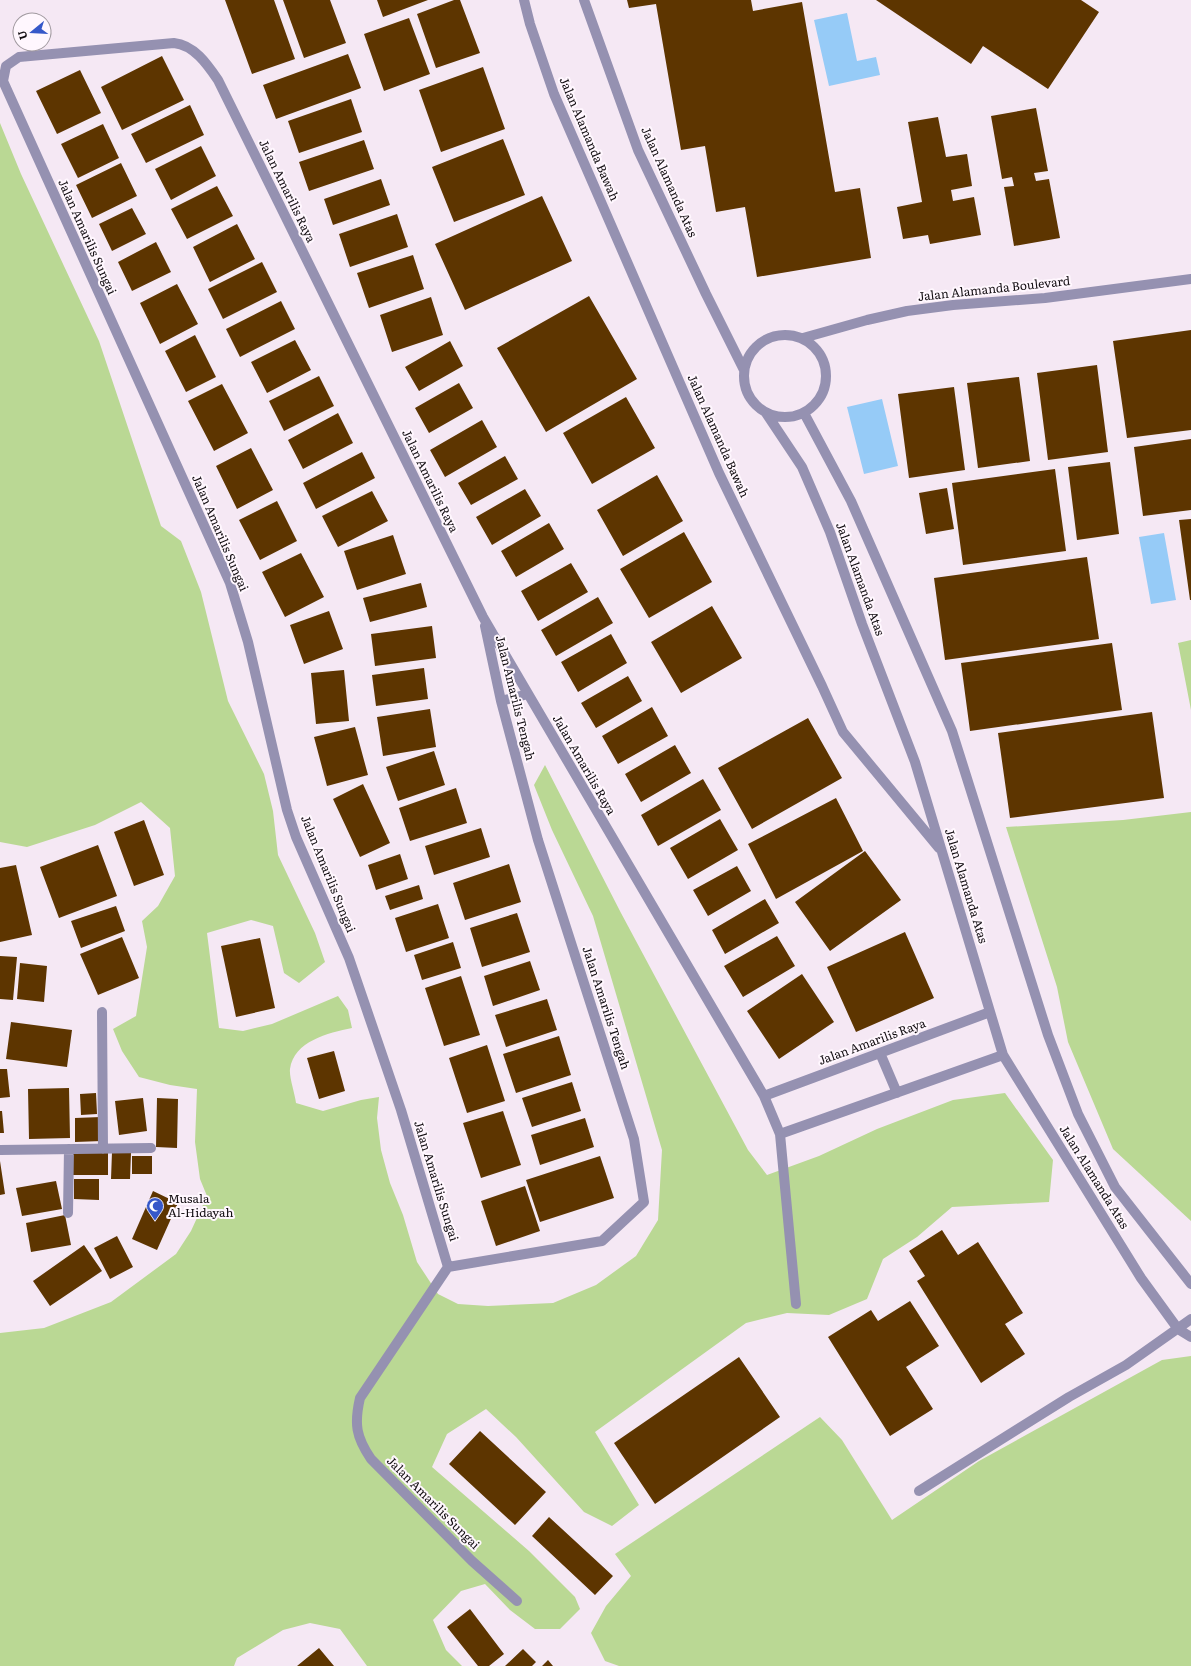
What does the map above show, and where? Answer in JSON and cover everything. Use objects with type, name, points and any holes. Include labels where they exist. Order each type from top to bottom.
[{"type":"street","name":"Jalan Alamanda Bawah","points":[[524,0],[530,24],[554,94],[720,473],[843,732],[943,852]]},
{"type":"street","name":"Jalan Alamanda Atas","points":[[584,0],[638,150],[706,294],[744,370]]},
{"type":"street","name":"Jalan Amarilis Raya","points":[[3,81],[6,66],[19,57],[174,42],[190,47],[218,80],[483,617],[764,1096],[780,1134],[796,1304]]},
{"type":"street","name":"Jalan Amarilis Sungai","points":[[3,81],[230,583],[248,642],[287,810],[296,837],[349,958],[401,1110],[448,1267],[360,1398],[356,1417],[359,1437],[364,1448],[372,1459],[472,1560],[517,1601]]},
{"type":"street","name":"Jalan Alamanda Boulevard","points":[[804,413],[791,417],[778,417],[766,413],[755,406],[748,395],[744,383],[744,370],[748,357],[755,347],[765,339],[778,335],[790,335],[803,338],[867,320],[907,311],[953,305],[1045,298],[1191,279]]},
{"type":"street","points":[[803,338],[814,346],[822,357],[826,382],[822,394],[814,405],[804,413]]},
{"type":"street","name":"Jalan Alamanda Atas","points":[[766,413],[802,467],[830,532],[862,624],[915,762],[1003,1055],[1141,1278],[1178,1329],[1191,1337]]},
{"type":"street","name":"Jalan Alamanda Atas","points":[[804,413],[851,501],[952,731],[1048,1035],[1078,1114],[1115,1187],[1191,1284]]},
{"type":"street","name":"Jalan Amarilis Tengah","points":[[448,1267],[602,1241],[644,1202],[634,1139],[538,840],[501,701],[483,617]]},
{"type":"street","points":[[501,701],[528,694]]},
{"type":"street","points":[[102,1012],[103,1149]]},
{"type":"street","name":"Jalan Amarilis Raya","points":[[764,1096],[990,1012]]},
{"type":"street","points":[[880,1053],[897,1093]]},
{"type":"street","points":[[780,1134],[1003,1055]]},
{"type":"street","points":[[0,1150],[151,1148]]},
{"type":"street","points":[[68,1213],[69,1149]]},
{"type":"street","points":[[919,1491],[1069,1397],[1126,1365],[1191,1319]]},
{"type":"green space","points":[[0,123],[21,174],[99,341],[161,526],[181,541],[201,592],[228,701],[264,774],[273,811],[278,855],[315,933],[325,962],[299,983],[284,973],[273,926],[251,920],[207,933],[219,1028],[243,1031],[272,1024],[338,996],[348,1010],[352,1028],[323,1036],[305,1045],[298,1051],[293,1059],[290,1069],[290,1076],[296,1103],[323,1111],[361,1100],[379,1097],[377,1118],[381,1150],[390,1183],[403,1215],[417,1262],[438,1294],[458,1304],[488,1306],[553,1303],[596,1285],[636,1256],[658,1220],[662,1150],[593,916],[552,830],[534,785],[545,765],[621,913],[748,1150],[767,1175],[819,1156],[877,1129],[953,1100],[1005,1093],[1053,1160],[1049,1202],[952,1207],[917,1237],[883,1259],[867,1299],[829,1315],[787,1313],[746,1323],[595,1432],[639,1505],[612,1526],[584,1512],[516,1437],[486,1409],[447,1434],[432,1467],[529,1551],[575,1597],[580,1609],[560,1629],[535,1629],[510,1610],[485,1584],[461,1591],[433,1620],[446,1650],[462,1666],[367,1666],[340,1629],[310,1623],[283,1630],[237,1658],[234,1666],[0,1666],[0,1333],[44,1328],[111,1302],[176,1254],[191,1231],[207,1196],[200,1179],[195,1142],[197,1089],[170,1085],[139,1077],[122,1051],[113,1029],[136,1016],[147,947],[142,921],[158,906],[175,876],[170,828],[141,802],[95,825],[27,847],[0,842]]},
{"type":"green space","points":[[1191,640],[1191,710],[1178,643]]},
{"type":"green space","points":[[1191,812],[1191,1221],[1113,1149],[1068,1042],[1057,987],[1006,827],[1123,820]]},
{"type":"green space","points":[[1191,1356],[1191,1666],[619,1666],[605,1661],[591,1633],[606,1606],[631,1576],[615,1554],[820,1417],[842,1440],[892,1520],[979,1461],[1162,1360]]},
{"type":"water","points":[[847,13],[857,61],[876,57],[880,75],[829,86],[814,20]]},
{"type":"water","points":[[882,399],[898,466],[864,474],[847,407]]},
{"type":"water","points":[[1164,533],[1176,600],[1151,604],[1139,537]]},
{"type":"building","points":[[225,0],[274,0],[295,59],[252,74]]},
{"type":"building","points":[[283,0],[330,0],[346,43],[304,58]]},
{"type":"building","points":[[377,0],[428,0],[383,17]]},
{"type":"building","points":[[454,0],[460,0],[480,53],[436,68],[417,14]]},
{"type":"building","points":[[627,0],[751,0],[753,11],[802,2],[835,192],[860,188],[871,258],[757,277],[745,207],[716,212],[705,146],[681,150],[656,4],[629,8]]},
{"type":"building","points":[[876,0],[1081,0],[1099,12],[1048,89],[983,46],[971,64]]},
{"type":"building","points":[[409,18],[430,74],[384,91],[364,34]]},
{"type":"building","points":[[348,54],[361,88],[276,119],[263,85]]},
{"type":"building","points":[[162,56],[184,100],[122,130],[101,87]]},
{"type":"building","points":[[483,67],[505,129],[441,152],[419,90]]},
{"type":"building","points":[[80,70],[101,113],[57,134],[36,91]]},
{"type":"building","points":[[351,99],[362,132],[299,153],[288,121]]},
{"type":"building","points":[[190,105],[204,135],[146,163],[131,134]]},
{"type":"building","points":[[1036,108],[1048,171],[1034,173],[1036,181],[1049,179],[1060,238],[1014,246],[1004,187],[1014,186],[1012,177],[1002,179],[991,116]]},
{"type":"building","points":[[938,117],[946,157],[967,154],[972,186],[951,190],[953,201],[974,197],[981,235],[930,244],[928,235],[903,239],[897,207],[922,202],[908,122]]},
{"type":"building","points":[[103,124],[119,158],[78,178],[61,144]]},
{"type":"building","points":[[503,139],[525,195],[454,222],[432,167]]},
{"type":"building","points":[[364,140],[374,169],[309,191],[299,162]]},
{"type":"building","points":[[201,146],[216,176],[171,200],[155,169]]},
{"type":"building","points":[[121,163],[137,196],[92,218],[76,185]]},
{"type":"building","points":[[381,179],[390,205],[333,225],[324,199]]},
{"type":"building","points":[[217,186],[233,216],[187,239],[171,209]]},
{"type":"building","points":[[542,196],[572,261],[465,310],[435,244]]},
{"type":"building","points":[[132,208],[146,234],[112,251],[99,224]]},
{"type":"building","points":[[397,214],[408,247],[350,267],[339,234]]},
{"type":"building","points":[[237,224],[255,259],[210,282],[193,247]]},
{"type":"building","points":[[156,242],[171,272],[132,291],[118,262]]},
{"type":"building","points":[[413,255],[424,289],[369,308],[357,273]]},
{"type":"building","points":[[262,262],[277,292],[223,319],[208,289]]},
{"type":"building","points":[[177,284],[198,324],[160,344],[140,303]]},
{"type":"building","points":[[589,296],[637,379],[546,432],[497,348]]},
{"type":"building","points":[[431,297],[443,335],[392,352],[380,315]]},
{"type":"building","points":[[281,301],[295,329],[240,357],[226,329]]},
{"type":"building","points":[[1191,330],[1191,430],[1127,438],[1113,341]]},
{"type":"building","points":[[195,335],[216,377],[186,392],[165,351]]},
{"type":"building","points":[[295,340],[311,370],[267,393],[251,362]]},
{"type":"building","points":[[450,341],[463,366],[419,391],[405,367]]},
{"type":"building","points":[[1097,365],[1108,452],[1048,460],[1037,373]]},
{"type":"building","points":[[319,376],[334,406],[284,431],[269,401]]},
{"type":"building","points":[[1019,377],[1030,461],[978,468],[967,383]]},
{"type":"building","points":[[459,383],[473,408],[429,433],[415,408]]},
{"type":"building","points":[[222,384],[248,433],[214,451],[188,401]]},
{"type":"building","points":[[954,387],[965,470],[909,478],[898,394]]},
{"type":"building","points":[[626,397],[655,448],[592,484],[563,433]]},
{"type":"building","points":[[338,413],[353,443],[303,469],[288,440]]},
{"type":"building","points":[[482,420],[497,447],[445,477],[430,450]]},
{"type":"building","points":[[1191,439],[1191,510],[1143,516],[1134,447]]},
{"type":"building","points":[[251,448],[273,490],[237,509],[216,466]]},
{"type":"building","points":[[362,452],[375,478],[316,509],[303,483]]},
{"type":"building","points":[[505,456],[518,479],[471,505],[458,483]]},
{"type":"building","points":[[1110,462],[1119,534],[1077,540],[1068,467]]},
{"type":"building","points":[[1055,469],[1066,551],[963,565],[952,483]]},
{"type":"building","points":[[657,475],[683,521],[623,556],[597,510]]},
{"type":"building","points":[[947,488],[954,529],[926,534],[919,493]]},
{"type":"building","points":[[525,489],[541,516],[492,545],[476,517]]},
{"type":"building","points":[[372,491],[388,521],[338,547],[322,516]]},
{"type":"building","points":[[277,501],[297,541],[260,560],[239,520]]},
{"type":"building","points":[[1191,519],[1191,600],[1190,600],[1179,520]]},
{"type":"building","points":[[549,523],[564,549],[516,577],[501,551]]},
{"type":"building","points":[[684,532],[712,582],[649,618],[620,569]]},
{"type":"building","points":[[393,535],[406,574],[357,590],[344,551]]},
{"type":"building","points":[[301,553],[324,597],[285,617],[262,572]]},
{"type":"building","points":[[1087,557],[1099,639],[945,660],[934,578]]},
{"type":"building","points":[[571,563],[588,592],[538,621],[521,591]]},
{"type":"building","points":[[421,583],[427,607],[370,622],[363,598]]},
{"type":"building","points":[[598,597],[613,623],[556,656],[541,630]]},
{"type":"building","points":[[712,606],[742,658],[681,693],[651,642]]},
{"type":"building","points":[[329,611],[343,649],[304,664],[290,625]]},
{"type":"building","points":[[432,626],[436,658],[375,666],[371,634]]},
{"type":"building","points":[[611,634],[627,663],[578,692],[561,662]]},
{"type":"building","points":[[1112,643],[1122,710],[970,731],[961,663]]},
{"type":"building","points":[[424,668],[428,699],[376,706],[372,675]]},
{"type":"building","points":[[344,670],[349,721],[316,724],[311,673]]},
{"type":"building","points":[[628,676],[642,701],[596,728],[581,703]]},
{"type":"building","points":[[652,707],[668,736],[618,764],[602,736]]},
{"type":"building","points":[[430,709],[436,747],[383,756],[377,717]]},
{"type":"building","points":[[1152,712],[1164,798],[1010,818],[998,733]]},
{"type":"building","points":[[808,718],[842,778],[752,829],[718,768]]},
{"type":"building","points":[[355,727],[368,775],[327,786],[314,737]]},
{"type":"building","points":[[675,745],[691,773],[641,802],[625,774]]},
{"type":"building","points":[[434,751],[445,785],[398,801],[386,767]]},
{"type":"building","points":[[703,779],[721,810],[658,846],[641,815]]},
{"type":"building","points":[[363,784],[390,843],[360,857],[333,799]]},
{"type":"building","points":[[456,788],[467,823],[410,841],[399,808]]},
{"type":"building","points":[[836,798],[863,851],[776,899],[748,844]]},
{"type":"building","points":[[720,819],[738,850],[688,879],[670,848]]},
{"type":"building","points":[[144,820],[164,875],[134,886],[114,832]]},
{"type":"building","points":[[481,828],[490,857],[434,875],[425,846]]},
{"type":"building","points":[[98,845],[117,896],[59,918],[40,867]]},
{"type":"building","points":[[865,851],[901,900],[830,951],[795,902]]},
{"type":"building","points":[[400,854],[408,879],[376,890],[368,865]]},
{"type":"building","points":[[509,864],[521,902],[465,920],[453,883]]},
{"type":"building","points":[[16,865],[32,935],[0,942],[0,868]]},
{"type":"building","points":[[737,866],[751,891],[708,916],[693,890]]},
{"type":"building","points":[[419,885],[423,899],[390,910],[385,896]]},
{"type":"building","points":[[765,899],[779,923],[725,954],[712,930]]},
{"type":"building","points":[[438,904],[449,938],[406,952],[395,918]]},
{"type":"building","points":[[116,906],[125,931],[81,948],[71,921]]},
{"type":"building","points":[[517,913],[530,952],[482,967],[470,928]]},
{"type":"building","points":[[905,932],[934,998],[856,1032],[827,967]]},
{"type":"building","points":[[777,936],[795,966],[743,997],[724,966]]},
{"type":"building","points":[[122,937],[139,978],[98,995],[80,954]]},
{"type":"building","points":[[260,938],[275,1008],[236,1017],[221,946]]},
{"type":"building","points":[[453,942],[461,968],[422,980],[414,955]]},
{"type":"building","points":[[0,956],[17,957],[13,1000],[0,999]]},
{"type":"building","points":[[530,961],[540,990],[493,1006],[484,976]]},
{"type":"building","points":[[20,963],[47,966],[44,1002],[17,999]]},
{"type":"building","points":[[802,974],[834,1022],[779,1059],[747,1011]]},
{"type":"building","points":[[461,976],[480,1035],[444,1046],[425,988]]},
{"type":"building","points":[[547,999],[557,1030],[506,1047],[495,1015]]},
{"type":"building","points":[[11,1022],[72,1030],[67,1067],[6,1059]]},
{"type":"building","points":[[559,1036],[571,1075],[516,1093],[503,1054]]},
{"type":"building","points":[[487,1045],[505,1101],[467,1113],[449,1058]]},
{"type":"building","points":[[334,1051],[345,1091],[319,1099],[307,1058]]},
{"type":"building","points":[[0,1069],[7,1069],[10,1097],[0,1098]]},
{"type":"building","points":[[572,1082],[581,1111],[532,1127],[522,1098]]},
{"type":"building","points":[[69,1088],[70,1138],[29,1139],[28,1089]]},
{"type":"building","points":[[96,1093],[97,1114],[81,1115],[80,1094]]},
{"type":"building","points":[[143,1098],[147,1131],[119,1135],[115,1101]]},
{"type":"building","points":[[157,1098],[178,1099],[177,1148],[156,1147]]},
{"type":"building","points":[[0,1111],[2,1111],[4,1133],[0,1133]]},
{"type":"building","points":[[503,1111],[521,1165],[481,1178],[463,1123]]},
{"type":"building","points":[[101,1117],[102,1141],[75,1142],[75,1118]]},
{"type":"building","points":[[585,1118],[594,1147],[540,1165],[531,1135]]},
{"type":"building","points":[[73,1151],[108,1152],[108,1175],[73,1175]]},
{"type":"building","points":[[112,1152],[131,1153],[130,1179],[111,1179]]},
{"type":"building","points":[[132,1156],[152,1156],[152,1174],[132,1174]]},
{"type":"building","points":[[600,1156],[614,1198],[540,1222],[526,1180]]},
{"type":"building","points":[[0,1161],[5,1194],[0,1195]]},
{"type":"building","points":[[74,1179],[99,1179],[99,1200],[74,1199]]},
{"type":"building","points":[[56,1181],[62,1209],[22,1216],[16,1188]]},
{"type":"building","points":[[525,1186],[540,1231],[496,1246],[481,1201]]},
{"type":"building","name":"Musala Al-Hidayah","points":[[153,1191],[178,1203],[157,1250],[132,1239]]},
{"type":"building","points":[[65,1215],[71,1245],[31,1252],[26,1223]]},
{"type":"building","points":[[942,1230],[958,1255],[978,1242],[1023,1313],[1005,1324],[1025,1354],[981,1383],[917,1281],[925,1276],[909,1251]]},
{"type":"building","points":[[117,1236],[133,1267],[110,1279],[94,1248]]},
{"type":"building","points":[[84,1245],[102,1271],[50,1306],[33,1281]]},
{"type":"building","points":[[910,1301],[939,1346],[906,1367],[933,1409],[890,1436],[828,1337],[871,1310],[878,1321]]},
{"type":"building","points":[[739,1357],[780,1417],[655,1504],[614,1443]]},
{"type":"building","points":[[480,1431],[546,1492],[515,1525],[449,1464]]},
{"type":"building","points":[[549,1517],[613,1576],[595,1595],[532,1536]]},
{"type":"building","points":[[470,1609],[504,1654],[489,1666],[478,1666],[447,1627]]},
{"type":"building","points":[[319,1648],[334,1666],[297,1666]]},
{"type":"building","points":[[523,1649],[536,1662],[532,1666],[505,1666]]},
{"type":"building","points":[[548,1660],[553,1666],[542,1666]]},
{"type":"place","name":"Musala Al-Hidayah","points":[[155,1221]]}]
